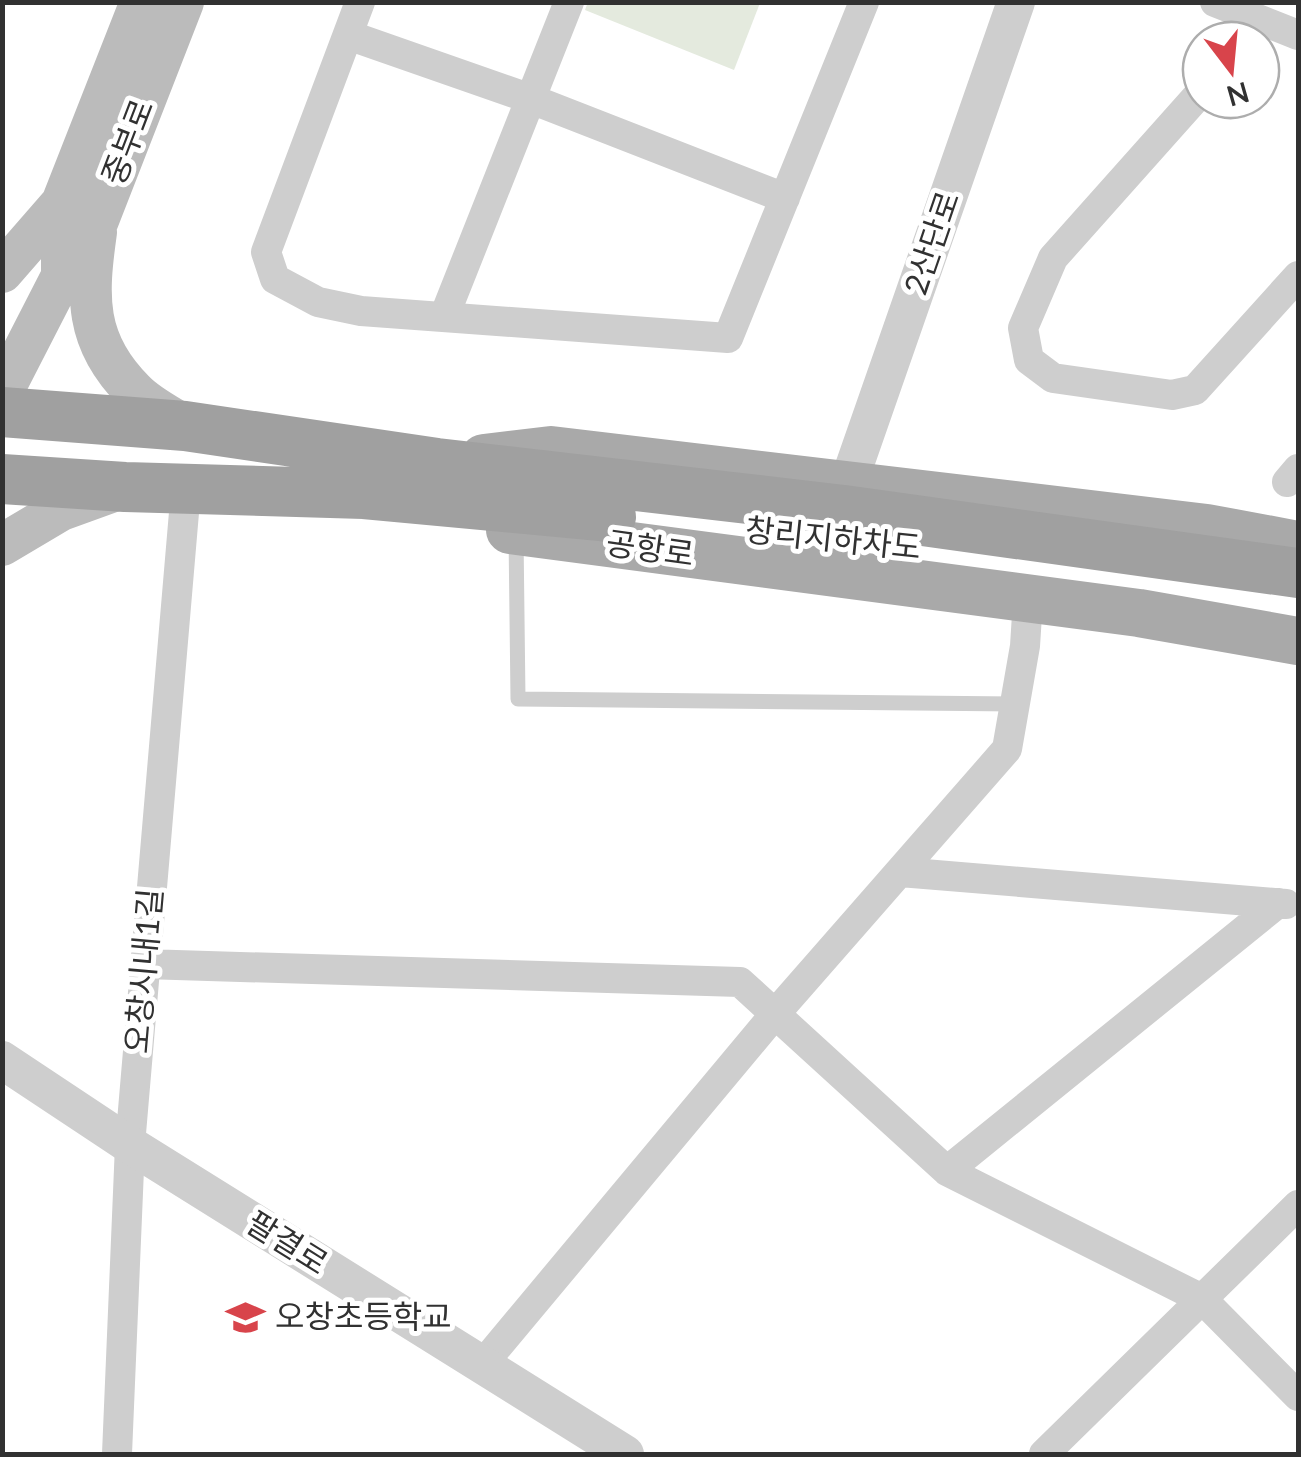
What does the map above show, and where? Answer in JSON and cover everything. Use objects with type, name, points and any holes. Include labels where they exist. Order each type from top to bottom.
[{"type":"highway","points":[[2,412],[185,426],[437,463]]},
{"type":"highway","name":"창리지하차도","points":[[437,463],[844,510],[1298,573]]},
{"type":"highway","name":"공항로","points":[[2,479],[364,494]]},
{"type":"highway","name":"창리지하차도","points":[[364,494],[840,538],[1154,576],[1298,606]]},
{"type":"main road","name":"중부로","points":[[2,393],[62,276],[141,2]]},
{"type":"main road","name":"중부로","points":[[80,212],[183,2]]},
{"type":"main road","points":[[2,272],[80,212],[92,324],[109,359],[135,393],[185,426]]},
{"type":"main road","points":[[437,463],[551,450],[1207,528],[1298,545]]},
{"type":"main road","points":[[2,545],[61,510],[125,487]]},
{"type":"main road","name":"공항로","points":[[364,494],[441,520],[1139,613],[1298,641]]},
{"type":"street","points":[[360,2],[266,252],[276,279],[318,302],[361,311],[728,338],[864,2]]},
{"type":"street","points":[[444,317],[569,2]]},
{"type":"street","name":"2산단로","points":[[848,484],[1016,2]]},
{"type":"street","points":[[1215,2],[1240,20]]},
{"type":"street","points":[[348,36],[531,99],[786,198]]},
{"type":"street","points":[[1181,114],[1052,258],[1023,328],[1029,360],[1053,378],[1172,394],[1196,390],[1298,276]]},
{"type":"street","name":"오창시내1길","points":[[117,1454],[130,1145],[186,489]]},
{"type":"street","points":[[482,1365],[775,1014],[1007,749],[1026,646],[1028,599]]},
{"type":"street","points":[[900,872],[1288,904]]},
{"type":"street","points":[[947,1171],[1288,904]]},
{"type":"street","points":[[144,964],[740,982],[947,1171],[1202,1299],[1298,1396]]},
{"type":"street","name":"팔결로","points":[[2,1060],[130,1145],[625,1454]]},
{"type":"street","points":[[1044,1454],[1298,1205]]},
{"type":"lane","points":[[516,531],[518,699],[1015,704]]},
{"type":"shaded area","points":[[588,2],[760,3],[734,70],[585,10]]},
{"type":"place","name":"오창초등학교","points":[[245,1317]]}]
